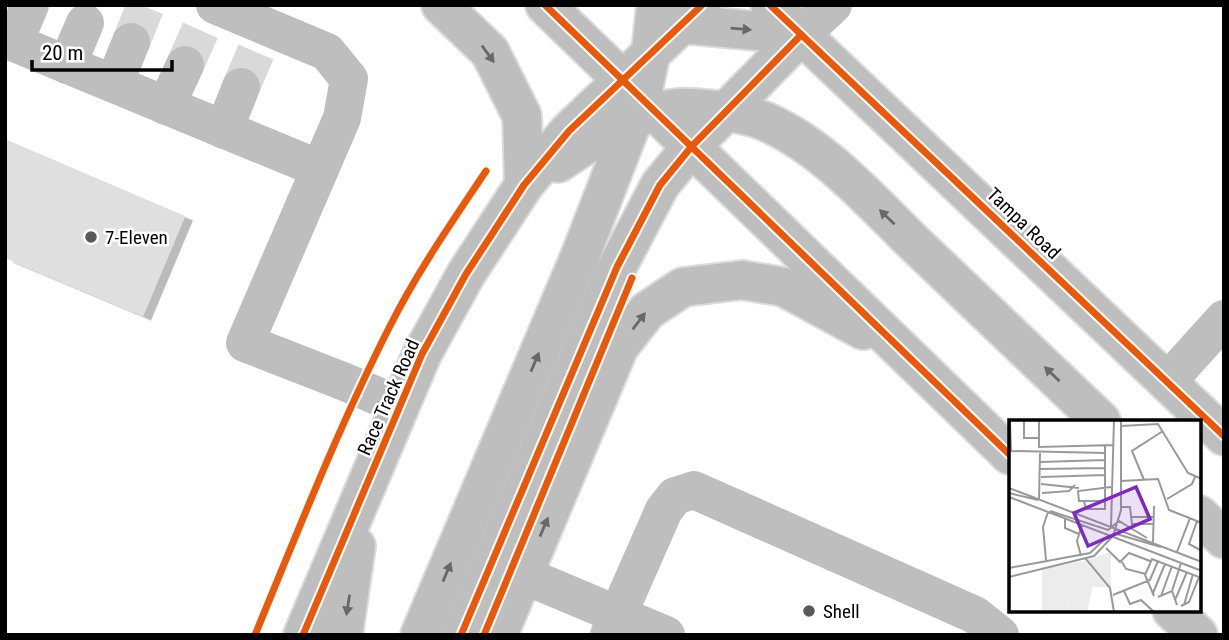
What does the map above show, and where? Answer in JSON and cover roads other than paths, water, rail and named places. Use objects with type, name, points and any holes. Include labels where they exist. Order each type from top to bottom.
[{"type":"main road","points":[[30,5],[10,41],[320,169]]},
{"type":"main road","points":[[441,5],[490,52],[522,116],[524,186]]},
{"type":"main road","points":[[545,5],[638,103],[692,146],[1009,454]]},
{"type":"main road","name":"Tampa Road","points":[[770,5],[1224,436]]},
{"type":"main road","points":[[461,635],[635,230],[660,185],[692,146],[833,5]]},
{"type":"main road","points":[[670,9],[801,35]]},
{"type":"main road","name":"Race Track Road","points":[[303,635],[422,354],[466,274],[524,186],[569,131],[638,103],[651,52],[670,9]]},
{"type":"main road","points":[[210,11],[263,36],[327,52],[349,79],[342,118],[245,343],[400,406]]},
{"type":"main road","points":[[67,65],[85,23]]},
{"type":"main road","points":[[114,83],[131,42]]},
{"type":"main road","points":[[166,106],[184,65]]},
{"type":"main road","points":[[224,130],[242,87]]},
{"type":"main road","points":[[638,103],[725,112],[769,123],[807,147],[852,183],[1100,420]]},
{"type":"main road","points":[[421,635],[581,254],[638,103]]},
{"type":"main road","points":[[498,635],[619,347],[647,310],[683,287],[742,280],[784,287],[904,352]]},
{"type":"main road","points":[[1167,382],[1224,319]]},
{"type":"main road","points":[[343,635],[365,489]]},
{"type":"main road","points":[[613,624],[664,510],[675,496],[694,491],[975,615],[1000,635]]},
{"type":"main road","points":[[1201,517],[1224,538]]},
{"type":"main road","points":[[523,575],[613,624],[666,635]]},
{"type":"main road","points":[[1174,612],[1198,635]]},
{"type":"tunnel","points":[[131,42],[146,5]]},
{"type":"tunnel","points":[[185,65],[204,22]]},
{"type":"tunnel","points":[[241,87],[259,45]]},
{"type":"place","name":"7-Eleven","points":[[91,237]]},
{"type":"place","name":"Shell","points":[[809,611]]}]
